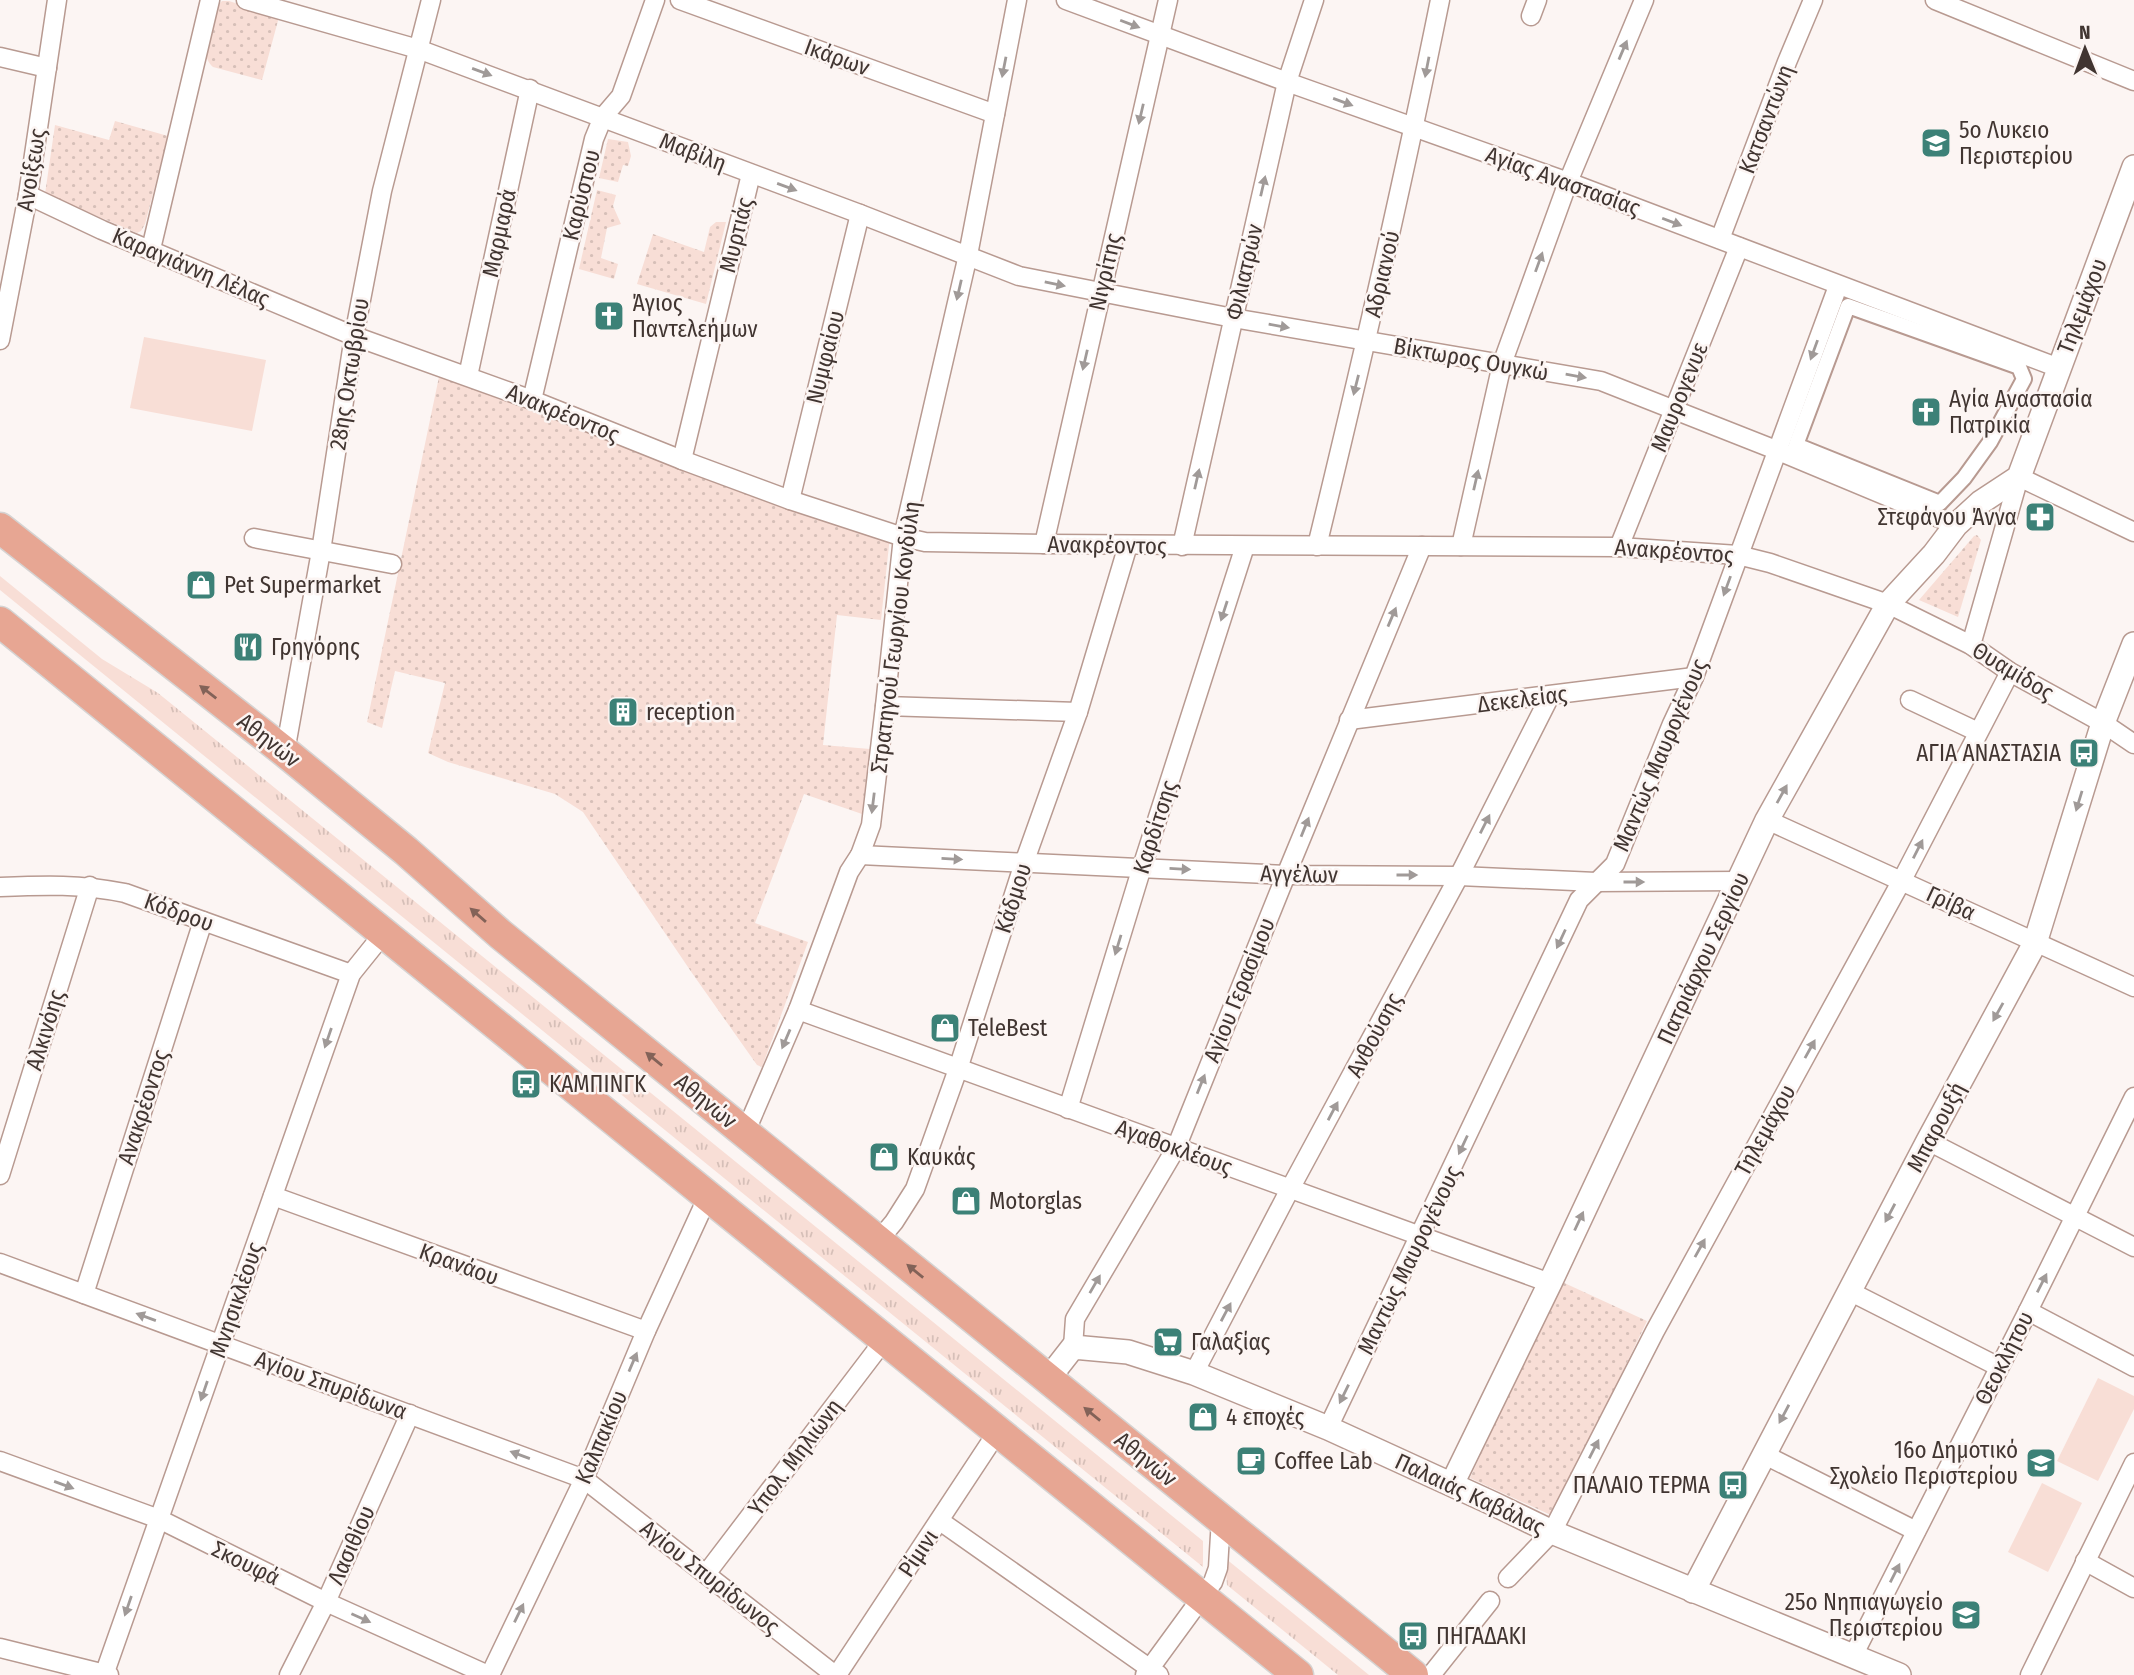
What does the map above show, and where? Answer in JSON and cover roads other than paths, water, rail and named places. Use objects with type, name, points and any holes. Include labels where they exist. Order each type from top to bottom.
[{"type":"highway","name":"Αθηνών","points":[[0,528],[285,752],[406,851],[500,934],[1413,1675]]},
{"type":"highway","points":[[0,622],[1298,1675]]},
{"type":"street","name":"Ανοίξεως","points":[[0,340],[28,195],[57,0]]},
{"type":"street","points":[[151,249],[210,0]]},
{"type":"street","name":"Μαβίλη","points":[[246,0],[298,7],[418,49],[968,255]]},
{"type":"street","name":"28ης Οκτωβρίου","points":[[285,752],[321,551],[354,336],[382,191],[431,0]]},
{"type":"street","name":"Καρύστου","points":[[532,400],[594,139],[603,117],[621,96],[655,0]]},
{"type":"street","name":"Ικάρων","points":[[680,0],[995,114]]},
{"type":"street","name":"Στρατηγού Γεωργίου Κονδύλη","points":[[745,1133],[798,1010],[849,872],[860,855],[871,825],[903,537],[968,255],[1017,0]]},
{"type":"street","name":"Αγίας Αναστασίας","points":[[1066,0],[1567,182],[2059,368]]},
{"type":"street","name":"Νιγρίτης","points":[[1044,544],[1168,0]]},
{"type":"street","name":"Φιλιατρών","points":[[1182,546],[1287,82],[1314,0]]},
{"type":"street","name":"Αδριανού","points":[[1317,546],[1414,128],[1440,0]]},
{"type":"street","points":[[1461,546],[1502,364],[1567,182],[1644,0]]},
{"type":"street","name":"Κατσαντώνη","points":[[1720,239],[1813,0]]},
{"type":"street","points":[[1935,0],[2134,81]]},
{"type":"street","points":[[0,57],[47,68]]},
{"type":"street","name":"Μαρμαρά","points":[[468,376],[530,89]]},
{"type":"street","name":"Τηλεμάχου","points":[[1971,645],[2019,477],[2134,169]]},
{"type":"street","name":"Μυρτιάς","points":[[682,460],[751,174]]},
{"type":"street","name":"Καραγιάννη Λέλας","points":[[28,195],[102,230],[354,336]]},
{"type":"street","name":"Νυμφαίου","points":[[790,500],[860,214]]},
{"type":"street","name":"Μαυρογενυε","points":[[1619,547],[1739,247]]},
{"type":"street","name":"Βίκτωρος Ουγκώ","points":[[968,255],[1018,276],[1100,293],[1601,381],[1674,410],[1784,444],[1956,525]]},
{"type":"street","name":"Μαντώς Μαυρογένους","points":[[1328,1428],[1579,901],[1615,864],[1694,677],[1738,555],[1784,444],[1838,286]]},
{"type":"street","points":[[1848,306],[2019,367],[2024,379],[1990,442],[1964,478],[1940,503],[1784,444],[1848,306]]},
{"type":"street","name":"Ανακρέοντος","points":[[354,336],[532,400],[790,500],[925,542],[1245,547],[1619,547],[1738,555],[1770,562],[1888,604]]},
{"type":"street","points":[[2019,477],[2134,532]]},
{"type":"street","name":"Πατριάρχου Σεργίου","points":[[1452,1484],[1550,1283],[1767,820],[1888,604],[1934,554],[1956,525],[1981,502],[2019,477]]},
{"type":"street","points":[[254,538],[391,564]]},
{"type":"street","name":"Κάδμου","points":[[878,1241],[915,1189],[958,1069],[1024,863],[1078,712],[1128,545]]},
{"type":"street","name":"Αγίου Γερασίμου","points":[[1073,1347],[1075,1319],[1175,1148],[1422,546]]},
{"type":"street","name":"Καρδίτσης","points":[[1068,1109],[1142,867],[1245,547]]},
{"type":"street","name":"Θυαμίδος","points":[[1888,604],[1971,645],[2010,672],[2103,723],[2134,744]]},
{"type":"street","name":"Μπαρουξή","points":[[1693,1591],[1928,1141],[2035,943],[2103,723],[2134,644]]},
{"type":"street","name":"Τηλεμάχου","points":[[1508,1578],[1552,1532],[1655,1331],[1902,880],[2010,672]]},
{"type":"street","name":"Δεκελείας","points":[[1349,720],[1694,677]]},
{"type":"street","name":"Ανθούσης","points":[[1194,1373],[1459,876],[1550,696]]},
{"type":"street","points":[[1910,700],[1978,733]]},
{"type":"street","points":[[886,706],[1078,712]]},
{"type":"street","name":"Γρίβα","points":[[1767,820],[2134,987]]},
{"type":"street","name":"Αγγέλων","points":[[860,855],[1286,874],[1459,876],[1596,882],[1739,881]]},
{"type":"street","name":"Κόδρου","points":[[0,887],[60,884],[125,892],[351,974]]},
{"type":"street","name":"Αλκινόης","points":[[0,1175],[90,886]]},
{"type":"street","name":"Ανακρέοντος","points":[[84,1294],[203,921]]},
{"type":"street","name":"Μνησικλέους","points":[[106,1674],[351,974],[384,933]]},
{"type":"street","name":"Αγαθοκλέους","points":[[798,1010],[1550,1283]]},
{"type":"street","name":"Θεοκλήτου","points":[[1853,1656],[2134,1097]]},
{"type":"street","points":[[1928,1141],[2134,1247]]},
{"type":"street","name":"Κρανάου","points":[[272,1196],[646,1331]]},
{"type":"street","name":"Καλπακίου","points":[[489,1675],[584,1479],[646,1331],[708,1196]]},
{"type":"street","name":"Αγίου Σπυρίδωνα","points":[[0,1263],[584,1479]]},
{"type":"street","points":[[1849,1291],[1999,1367]]},
{"type":"street","points":[[2028,1311],[2134,1367]]},
{"type":"street","name":"Υπολ. Μηλιώνη","points":[[706,1574],[884,1339]]},
{"type":"street","points":[[1048,1379],[1073,1347]]},
{"type":"street","name":"Παλαιάς Καβάλας","points":[[1073,1347],[1128,1352],[1194,1373],[1328,1428],[1552,1532],[1899,1675]]},
{"type":"street","name":"Λασιθίου","points":[[289,1675],[326,1602],[410,1414]]},
{"type":"street","name":"Ρίμινι","points":[[836,1675],[998,1432]]},
{"type":"street","points":[[1763,1454],[1916,1531]]},
{"type":"street","name":"Σκουφά","points":[[0,1461],[159,1519],[326,1602],[489,1675]]},
{"type":"street","points":[[2030,1675],[2134,1463]]},
{"type":"street","name":"Αγίου Σπυρίδωνος","points":[[584,1479],[836,1675]]},
{"type":"street","points":[[940,1521],[1152,1673],[1213,1583],[1218,1568],[1221,1519]]},
{"type":"street","points":[[2085,1561],[2134,1588]]},
{"type":"street","points":[[1431,1675],[1490,1601]]},
{"type":"street","points":[[0,1648],[106,1674]]},
{"type":"place","name":"5ο Λυκειο Περιστερίου","points":[[1936,143]]},
{"type":"place","name":"Άγιος Παντελεήμων","points":[[609,316]]},
{"type":"place","name":"Αγία Αναστασία Πατρικία","points":[[1926,412]]},
{"type":"place","name":"Στεφάνου Άννα","points":[[2040,517]]},
{"type":"place","name":"Pet Supermarket","points":[[201,585]]},
{"type":"place","name":"Γρηγόρης","points":[[248,647]]},
{"type":"place","name":"reception","points":[[623,712]]},
{"type":"place","name":"ΑΓΙΑ ΑΝΑΣΤΑΣΙΑ","points":[[2084,753]]},
{"type":"place","name":"TeleBest","points":[[945,1028]]},
{"type":"place","name":"ΚΑΜΠΙΝΓΚ","points":[[526,1084]]},
{"type":"place","name":"Καυκάς","points":[[884,1157]]},
{"type":"place","name":"Motorglas","points":[[966,1201]]},
{"type":"place","name":"Γαλαξίας","points":[[1168,1342]]},
{"type":"place","name":"4 εποχές","points":[[1203,1417]]},
{"type":"place","name":"Coffee Lab","points":[[1251,1461]]},
{"type":"place","name":"16ο Δημοτικό Σχολείο Περιστερίου","points":[[2041,1463]]},
{"type":"place","name":"ΠΑΛΑΙΟ ΤΕΡΜΑ","points":[[1733,1485]]},
{"type":"place","name":"25ο Νηπιαγωγείο Περιστερίου","points":[[1966,1615]]},
{"type":"place","name":"ΠΗΓΑΔΑΚΙ","points":[[1413,1636]]}]
